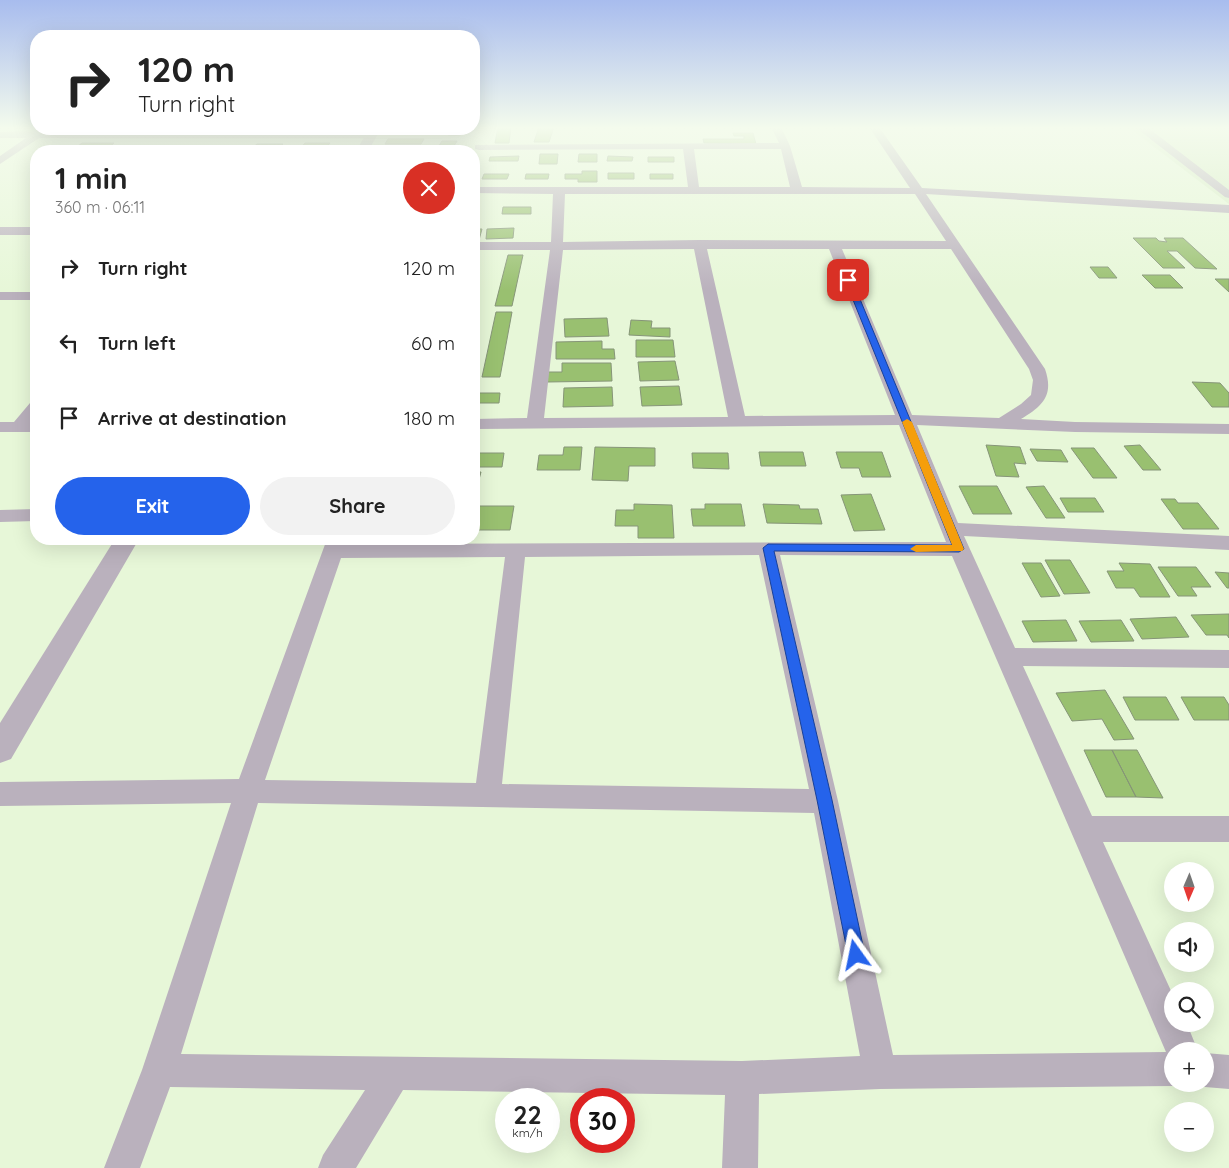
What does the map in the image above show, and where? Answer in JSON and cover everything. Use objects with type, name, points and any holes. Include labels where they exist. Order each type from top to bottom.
[{"type":"street","points":[[694,182],[694,191]]},
{"type":"street","points":[[794,182],[797,191]]},
{"type":"street","points":[[912,182],[1037,368],[1043,381],[1041,394],[1032,404],[1002,422]]},
{"type":"street","points":[[1211,182],[1229,195]]},
{"type":"street","points":[[480,190],[919,191],[987,193],[1229,209]]},
{"type":"street","points":[[535,424],[557,245],[559,190]]},
{"type":"street","points":[[0,231],[30,230]]},
{"type":"street","points":[[699,244],[738,422]]},
{"type":"street","points":[[834,245],[955,539],[1178,1042]]},
{"type":"street","points":[[480,246],[953,245]]},
{"type":"street","points":[[0,296],[30,296]]},
{"type":"street","points":[[0,312],[30,296]]},
{"type":"street","points":[[480,424],[906,420],[1002,422],[1075,427],[1229,429]]},
{"type":"street","points":[[0,427],[28,427]]},
{"type":"street","points":[[0,516],[30,515]]},
{"type":"street","points":[[122,1168],[159,1070],[248,791],[335,545],[516,549],[768,548],[955,539],[1229,543]]},
{"type":"street","points":[[0,750],[123,545]]},
{"type":"street","points":[[768,548],[825,800],[880,1072]]},
{"type":"street","points":[[488,794],[516,549]]},
{"type":"street","points":[[1008,657],[1229,659]]},
{"type":"street","points":[[0,794],[248,791],[825,800]]},
{"type":"street","points":[[1083,829],[1229,829]]},
{"type":"street","points":[[159,1070],[742,1078],[880,1072],[1164,1069]]},
{"type":"street","points":[[1214,1071],[1229,1072]]},
{"type":"street","points":[[344,1168],[394,1074]]},
{"type":"street","points":[[740,1168],[742,1078]]},
{"type":"shaded area","points":[[1199,182],[1229,182],[1229,204]]},
{"type":"building","points":[[503,207],[531,207],[531,214],[502,214]]},
{"type":"building","points":[[514,228],[513,238],[486,239],[487,229]]},
{"type":"building","points":[[1133,238],[1156,238],[1159,241],[1167,242],[1164,238],[1183,238],[1217,269],[1195,268],[1177,251],[1167,251],[1185,268],[1163,268]]},
{"type":"building","points":[[508,255],[523,255],[512,306],[495,306]]},
{"type":"building","points":[[1090,267],[1108,267],[1117,278],[1099,278]]},
{"type":"building","points":[[1142,275],[1170,275],[1183,288],[1155,288]]},
{"type":"building","points":[[1215,279],[1229,279],[1229,292]]},
{"type":"building","points":[[496,312],[512,312],[500,377],[482,377]]},
{"type":"building","points":[[607,318],[609,336],[565,337],[564,319]]},
{"type":"building","points":[[631,320],[652,321],[651,328],[670,328],[670,337],[629,335]]},
{"type":"building","points":[[636,340],[673,340],[675,357],[636,357]]},
{"type":"building","points":[[602,341],[602,349],[614,349],[615,359],[556,359],[556,342]]},
{"type":"building","points":[[675,361],[679,380],[640,381],[638,362]]},
{"type":"building","points":[[562,363],[611,363],[612,381],[547,382],[548,372],[562,372]]},
{"type":"building","points":[[1192,382],[1220,383],[1229,393],[1229,407],[1212,407]]},
{"type":"building","points":[[679,386],[682,405],[642,406],[640,387]]},
{"type":"building","points":[[612,387],[613,406],[563,407],[564,388]]},
{"type":"building","points":[[480,393],[500,393],[499,403],[480,403]]},
{"type":"building","points":[[986,445],[1020,447],[1026,464],[1014,463],[1019,477],[996,476]]},
{"type":"building","points":[[1140,445],[1161,470],[1143,470],[1124,446]]},
{"type":"building","points":[[564,447],[582,447],[580,470],[537,470],[539,455],[563,455]]},
{"type":"building","points":[[595,447],[655,448],[655,466],[629,466],[628,481],[592,480]]},
{"type":"building","points":[[1071,448],[1094,448],[1117,478],[1093,478]]},
{"type":"building","points":[[1030,449],[1061,450],[1068,462],[1037,461]]},
{"type":"building","points":[[759,452],[803,452],[806,466],[761,466]]},
{"type":"building","points":[[836,452],[882,452],[891,477],[862,477],[859,468],[841,468]]},
{"type":"building","points":[[480,453],[504,453],[502,467],[480,467]]},
{"type":"building","points":[[692,453],[728,453],[729,469],[693,468]]},
{"type":"building","points":[[959,486],[997,486],[1012,514],[973,514]]},
{"type":"building","points":[[1044,486],[1065,518],[1046,518],[1026,487]]},
{"type":"building","points":[[871,494],[885,530],[854,531],[841,495]]},
{"type":"building","points":[[1060,498],[1095,498],[1104,512],[1068,512]]},
{"type":"building","points":[[1161,499],[1175,499],[1178,503],[1198,503],[1219,529],[1183,529]]},
{"type":"building","points":[[634,504],[672,505],[674,538],[638,538],[638,526],[615,526],[616,510],[634,510]]},
{"type":"building","points":[[705,504],[741,504],[745,526],[693,526],[691,509],[705,509]]},
{"type":"building","points":[[763,504],[799,505],[800,509],[818,509],[822,524],[767,523]]},
{"type":"building","points":[[480,506],[514,506],[510,530],[480,530]]},
{"type":"building","points":[[1045,560],[1070,560],[1090,593],[1064,594]]},
{"type":"building","points":[[1022,563],[1041,563],[1060,596],[1041,597]]},
{"type":"building","points":[[1119,563],[1150,564],[1170,597],[1140,597],[1134,588],[1116,588],[1107,571],[1124,571]]},
{"type":"building","points":[[1158,567],[1196,567],[1211,587],[1191,587],[1197,596],[1178,596]]},
{"type":"building","points":[[1215,572],[1229,573],[1229,588],[1227,588]]},
{"type":"building","points":[[1229,614],[1229,638],[1227,635],[1206,635],[1191,615]]},
{"type":"building","points":[[1176,617],[1189,637],[1142,639],[1130,619]]},
{"type":"building","points":[[1066,620],[1077,641],[1033,642],[1022,621]]},
{"type":"building","points":[[1121,620],[1134,641],[1091,642],[1079,621]]},
{"type":"building","points":[[1105,690],[1134,739],[1114,740],[1102,719],[1072,721],[1056,693]]},
{"type":"building","points":[[1123,697],[1166,697],[1179,720],[1135,720]]},
{"type":"building","points":[[1181,697],[1224,697],[1229,705],[1229,720],[1194,720]]},
{"type":"building","points":[[1084,750],[1112,750],[1136,797],[1106,797]]},
{"type":"building","points":[[1112,750],[1137,750],[1163,798],[1136,797]]},
{"type":"slow traffic","points":[[907,422],[959,549],[916,549]]},
{"type":"route","points":[[848,280],[959,549],[768,548],[825,800],[856,955]]}]
